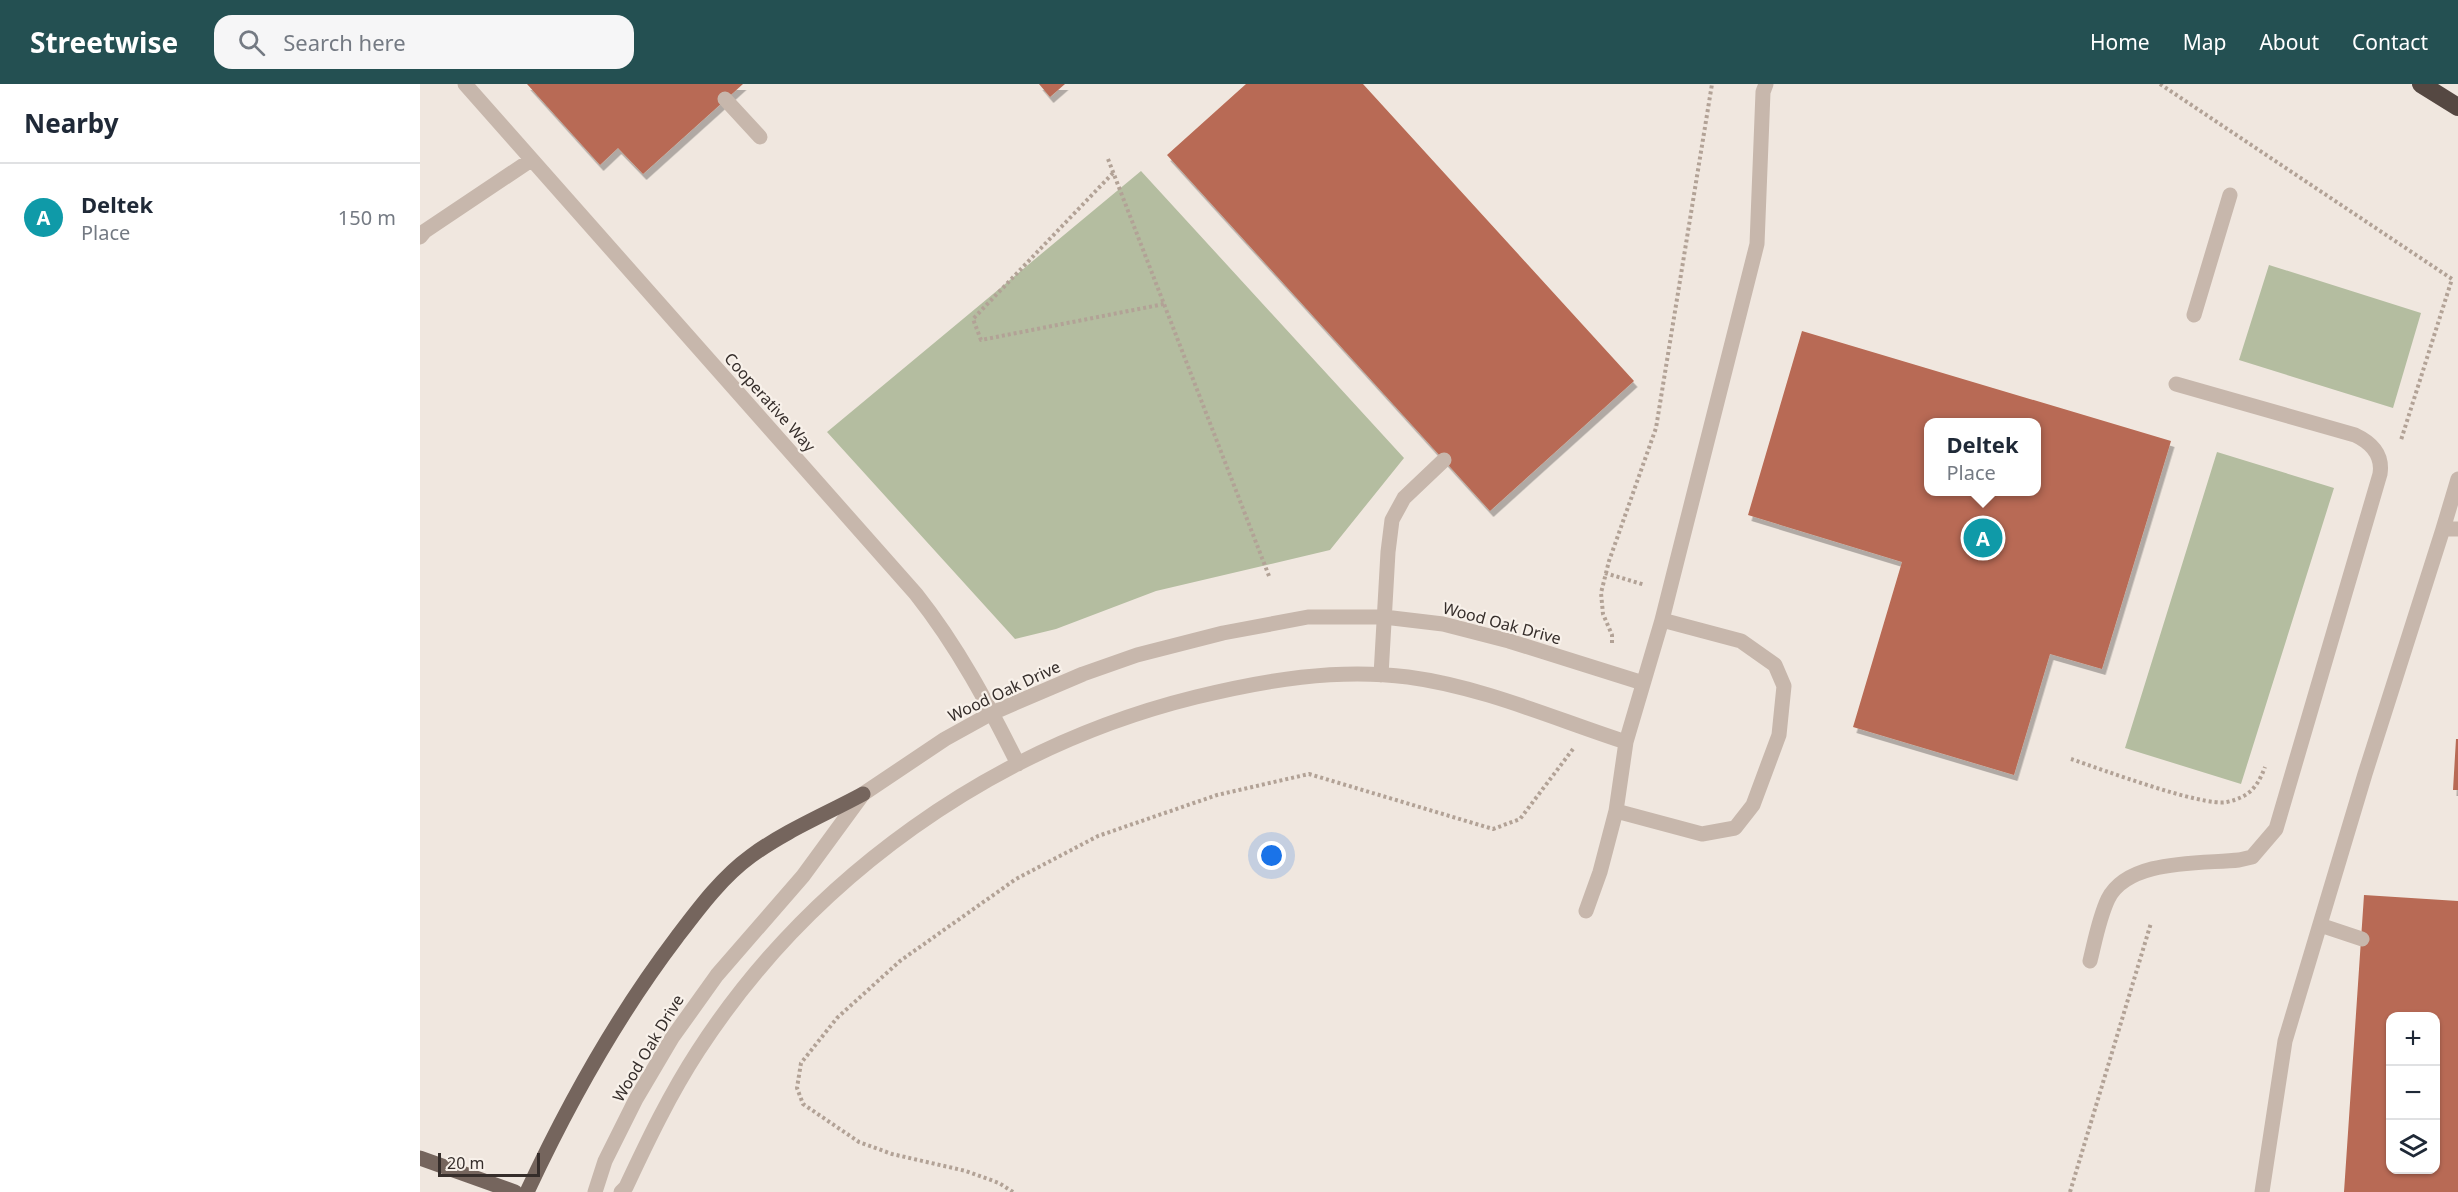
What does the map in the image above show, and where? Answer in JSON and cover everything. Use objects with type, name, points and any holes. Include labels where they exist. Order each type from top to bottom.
[{"type":"highway","points":[[2421,84],[2458,107]]},
{"type":"main road","points":[[528,1192],[551,1141],[613,1029],[659,961],[708,899],[732,872],[757,852],[863,794]]},
{"type":"main road","points":[[420,1158],[515,1192]]},
{"type":"street","name":"Cooperative Way","points":[[465,84],[916,594],[948,637],[992,713],[1018,764]]},
{"type":"street","points":[[1586,911],[1600,872],[1616,811],[1626,742],[1662,620],[1757,244],[1763,92],[1766,84]]},
{"type":"street","points":[[725,99],[760,137]]},
{"type":"street","points":[[420,237],[425,231],[531,160]]},
{"type":"street","points":[[2194,315],[2230,195]]},
{"type":"street","points":[[2090,961],[2107,901],[2122,881],[2154,868],[2239,861],[2252,856],[2276,829],[2382,465],[2378,452],[2365,440],[2355,435],[2176,384]]},
{"type":"street","points":[[1381,675],[1392,520],[1404,498],[1444,460]]},
{"type":"street","points":[[2262,1192],[2285,1041],[2320,925],[2450,529],[2458,479]]},
{"type":"street","name":"Wood Oak Drive","points":[[595,1192],[605,1161],[636,1099],[672,1038],[717,975],[803,876],[863,794],[945,739],[992,713],[1083,674],[1137,655],[1223,633],[1308,617],[1384,617],[1443,624],[1474,631],[1643,683]]},
{"type":"street","points":[[1616,811],[1702,834],[1736,828],[1753,806],[1779,735],[1784,686],[1775,665],[1741,641],[1662,620]]},
{"type":"street","points":[[621,1192],[626,1187],[664,1108],[699,1049],[741,992],[788,938],[841,885],[895,839],[953,801],[1018,764],[1087,733],[1170,704],[1288,679],[1329,673],[1408,677],[1465,689],[1626,742]]},
{"type":"street","points":[[2320,925],[2362,939]]},
{"type":"path","points":[[1612,643],[1612,635],[1603,614],[1601,593],[1605,573],[1656,428],[1712,84]]},
{"type":"path","points":[[2160,84],[2458,283]]},
{"type":"path","points":[[1108,159],[1269,576]]},
{"type":"path","points":[[1113,173],[973,319],[977,330],[981,340],[1164,304]]},
{"type":"path","points":[[2401,440],[2452,279]]},
{"type":"path","points":[[1605,573],[1669,592]]},
{"type":"path","points":[[1013,1192],[999,1183],[966,1171],[892,1154],[859,1142],[803,1104],[797,1088],[801,1063],[837,1018],[900,961],[1016,879],[1098,836],[1217,795],[1310,774],[1493,829],[1520,819],[1573,749]]},
{"type":"path","points":[[2071,759],[2195,798],[2224,802],[2242,798],[2253,790],[2259,784],[2269,758]]},
{"type":"path","points":[[2070,1192],[2151,923]]},
{"type":"green space","points":[[1141,171],[1404,458],[1330,550],[1156,591],[1056,629],[1015,639],[827,432]]},
{"type":"green space","points":[[2269,265],[2421,313],[2393,408],[2239,360]]},
{"type":"green space","points":[[2217,452],[2334,488],[2241,784],[2125,748]]},
{"type":"building","points":[[527,84],[743,84],[643,174],[618,148],[600,165]]},
{"type":"building","points":[[1039,84],[1065,84],[1050,97]]},
{"type":"building","points":[[1246,84],[1363,84],[1634,381],[1490,511],[1167,155]]},
{"type":"building","points":[[1802,331],[2171,441],[2102,669],[2050,654],[2014,775],[1853,727],[1902,562],[1748,515]]},
{"type":"building","points":[[2456,739],[2458,739],[2458,790],[2453,790]]},
{"type":"building","points":[[2364,895],[2458,901],[2458,1192],[2344,1192]]},
{"type":"place","name":"Deltek","points":[[1983,538]]}]
